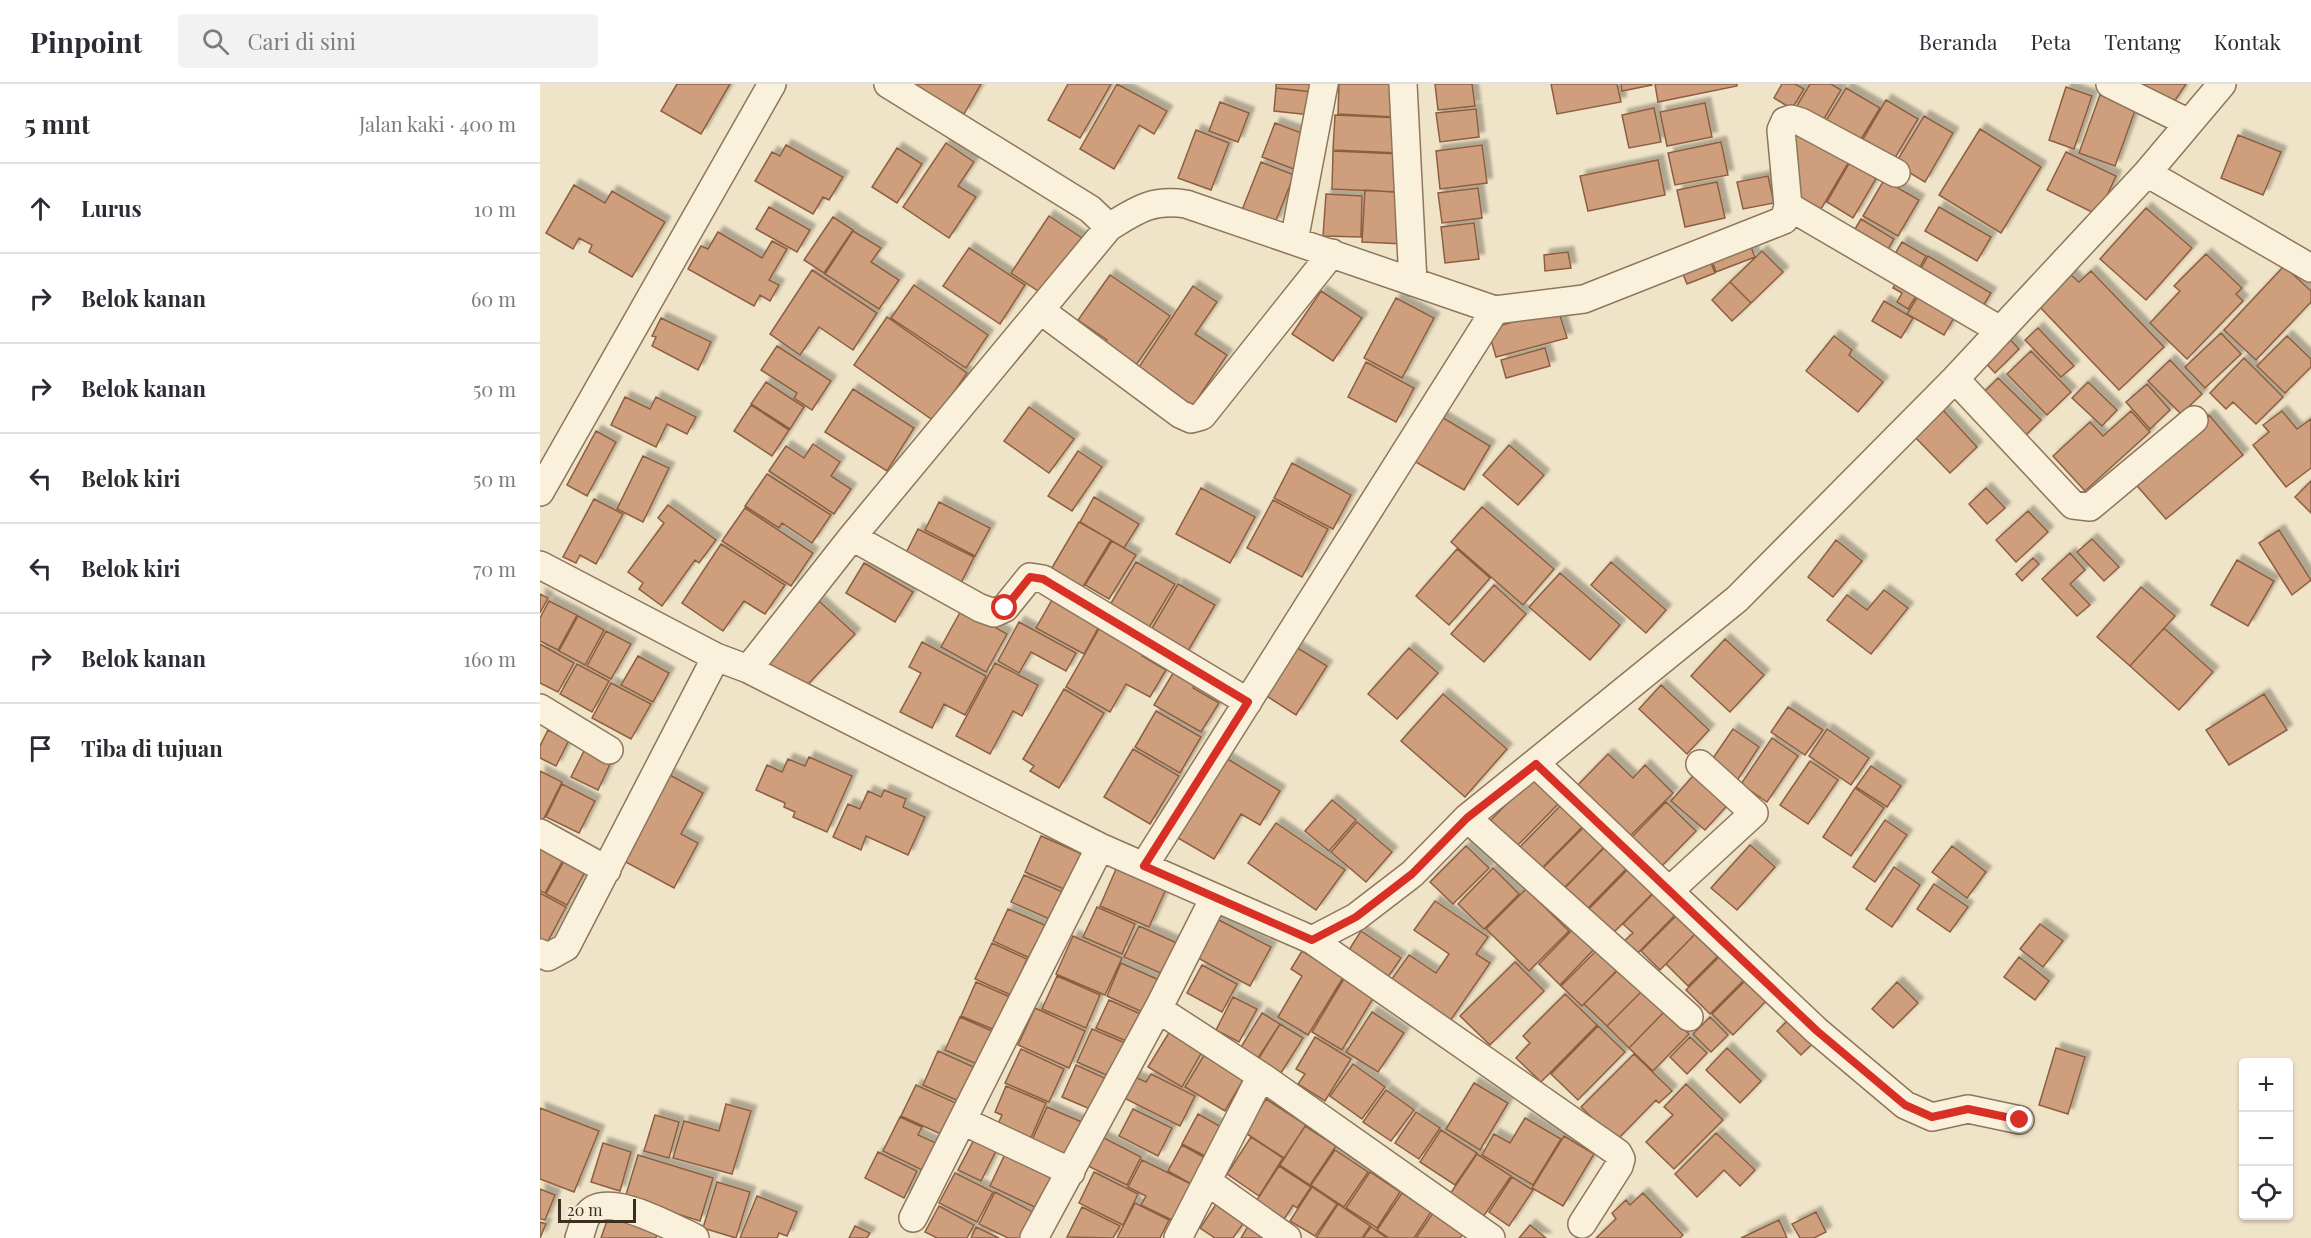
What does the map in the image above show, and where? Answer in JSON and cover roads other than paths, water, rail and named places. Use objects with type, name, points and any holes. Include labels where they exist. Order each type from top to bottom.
[{"type":"street","points":[[540,492],[772,84]]},
{"type":"street","points":[[888,84],[1090,209],[1109,227]]},
{"type":"street","points":[[1294,241],[1324,84]]},
{"type":"street","points":[[1403,84],[1413,282]]},
{"type":"street","points":[[2110,84],[2187,122]]},
{"type":"street","points":[[1312,940],[1356,917],[1412,874],[1467,818],[1737,598],[1955,379],[2147,174],[2187,122],[2222,84]]},
{"type":"street","points":[[748,669],[852,537],[1109,227],[1142,207],[1165,201],[1186,204],[1496,310],[1584,299],[1784,220],[1788,206],[1781,130],[1785,121],[1791,119],[1801,122],[1896,173]]},
{"type":"street","points":[[2147,174],[2311,268]]},
{"type":"street","points":[[1788,206],[2000,330]]},
{"type":"street","points":[[1040,310],[1180,414],[1191,419],[1202,416],[1332,254]]},
{"type":"street","points":[[1144,866],[1496,310]]},
{"type":"street","points":[[1955,379],[2073,505],[2082,508],[2090,507],[2194,420]]},
{"type":"street","points":[[852,537],[980,608],[994,613],[1005,608],[1030,577],[1043,579],[1248,702]]},
{"type":"street","points":[[540,565],[716,657],[748,669],[1100,847],[1312,940],[1618,1153],[1620,1166],[1582,1224]]},
{"type":"street","points":[[540,953],[548,957],[566,947],[716,657]]},
{"type":"street","points":[[540,708],[609,750]]},
{"type":"street","points":[[1536,764],[1817,1031],[1905,1105],[1932,1117],[1968,1109],[2020,1120]]},
{"type":"street","points":[[1669,891],[1754,813],[1700,764]]},
{"type":"street","points":[[1467,818],[1689,1017]]},
{"type":"street","points":[[540,832],[607,870]]},
{"type":"street","points":[[913,1218],[1100,847]]},
{"type":"street","points":[[1034,1238],[1158,1009],[1214,898]]},
{"type":"street","points":[[1158,1009],[1261,1076],[1491,1238]]},
{"type":"street","points":[[1178,1238],[1261,1076]]},
{"type":"street","points":[[963,1121],[1071,1172]]},
{"type":"street","points":[[1208,1182],[1287,1238]]},
{"type":"street","points":[[579,1238],[587,1215],[597,1207],[611,1206],[628,1209],[695,1238]]}]
